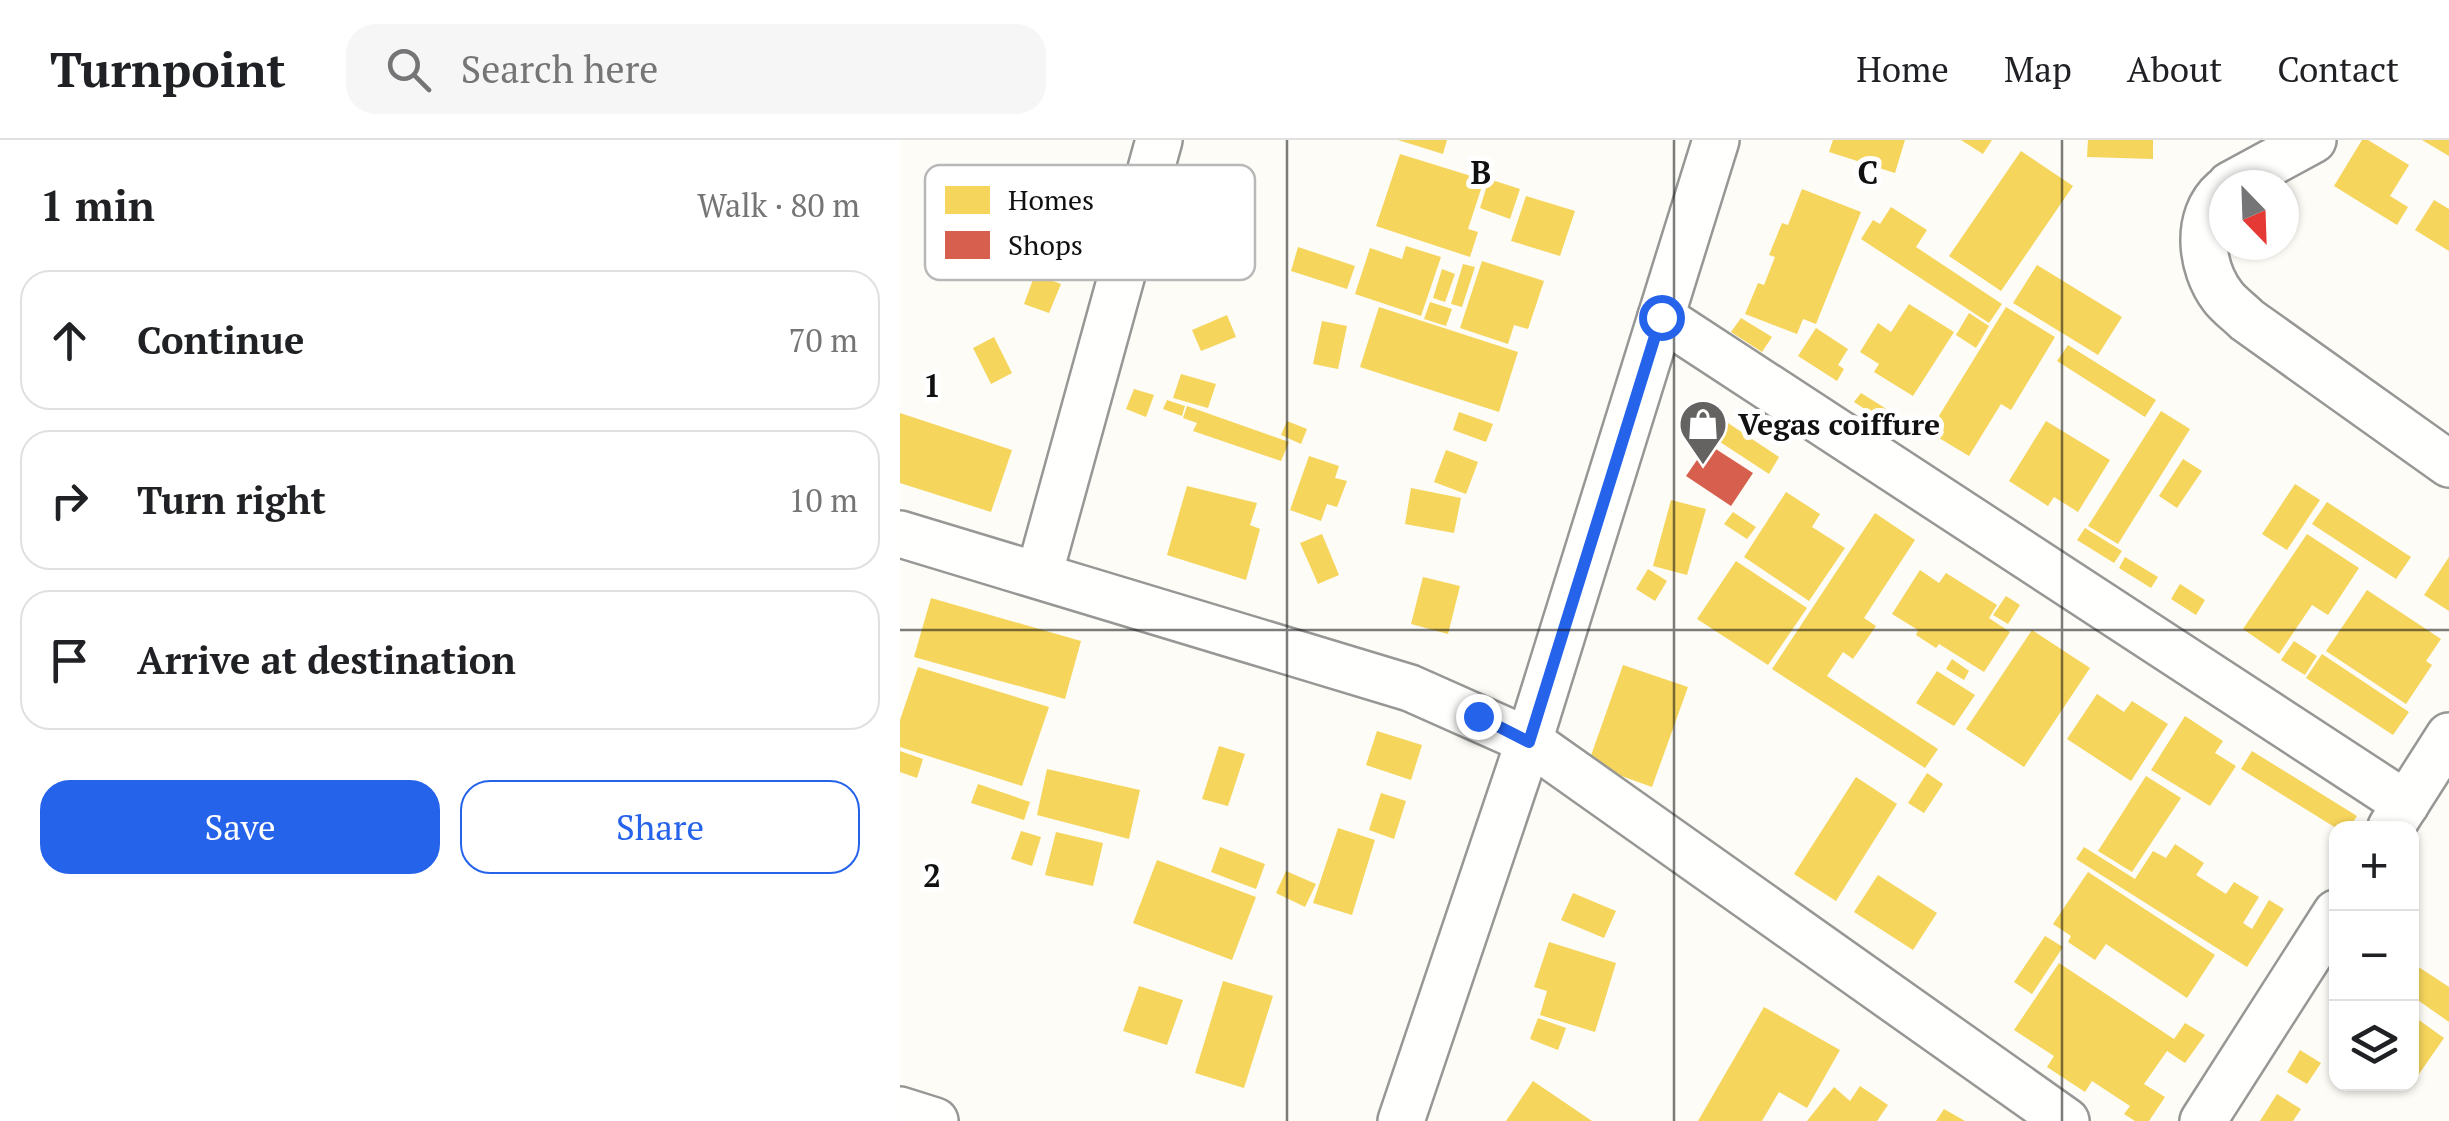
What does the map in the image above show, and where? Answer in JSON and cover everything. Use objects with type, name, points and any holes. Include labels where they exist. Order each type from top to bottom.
[{"type":"street","points":[[1151,165],[1158,140]]},
{"type":"street","points":[[1401,1121],[1529,742],[1716,140]]},
{"type":"street","points":[[2258,170],[2313,140]]},
{"type":"street","points":[[2209,213],[2204,232],[2206,262],[2222,296],[2247,320],[2449,464]]},
{"type":"street","points":[[1040,575],[1120,280]]},
{"type":"street","points":[[1661,317],[2398,816],[2449,736]]},
{"type":"street","points":[[900,534],[1410,688],[1478,716],[1529,742],[2066,1121]]},
{"type":"street","points":[[2203,1121],[2329,923]]},
{"type":"street","points":[[900,1110],[934,1121]]},
{"type":"building: Homes","points":[[1398,140],[1447,140],[1443,154]]},
{"type":"building: Homes","points":[[1833,140],[1905,140],[1895,173],[1829,152]]},
{"type":"building: Homes","points":[[1961,140],[1992,140],[1983,154]]},
{"type":"building: Homes","points":[[2088,140],[2153,140],[2153,159],[2087,157]]},
{"type":"building: Homes","points":[[2362,140],[2409,165],[2390,196],[2408,207],[2397,225],[2334,186]]},
{"type":"building: Homes","points":[[2422,140],[2449,140],[2449,156]]},
{"type":"building: Homes","points":[[2021,151],[2073,186],[2001,291],[1949,256]]},
{"type":"building: Homes","points":[[1400,154],[1484,180],[1468,229],[1478,232],[1470,257],[1376,226]]},
{"type":"building: Homes","points":[[1489,179],[1520,189],[1510,219],[1480,208]]},
{"type":"building: Homes","points":[[1802,189],[1861,212],[1816,324],[1803,319],[1797,334],[1745,314],[1758,283],[1764,285],[1775,257],[1769,255],[1782,223],[1788,225]]},
{"type":"building: Homes","points":[[1526,196],[1575,211],[1560,256],[1511,241]]},
{"type":"building: Homes","points":[[2434,200],[2449,209],[2449,251],[2415,230]]},
{"type":"building: Homes","points":[[1891,207],[1927,230],[1916,247],[2002,304],[1989,323],[1861,239],[1873,220],[1880,224]]},
{"type":"building: Homes","points":[[1406,246],[1441,257],[1421,316],[1355,294],[1370,248],[1402,259]]},
{"type":"building: Homes","points":[[1298,247],[1355,266],[1347,289],[1291,271]]},
{"type":"building: Homes","points":[[1482,261],[1544,281],[1528,329],[1514,325],[1508,344],[1460,328]]},
{"type":"building: Homes","points":[[1463,264],[1475,267],[1462,307],[1451,304]]},
{"type":"building: Homes","points":[[2037,265],[2122,317],[2098,355],[2013,303]]},
{"type":"building: Homes","points":[[1442,269],[1455,274],[1445,302],[1433,298]]},
{"type":"building: Homes","points":[[1033,280],[1061,284],[1049,313],[1024,304]]},
{"type":"building: Homes","points":[[1430,302],[1452,309],[1446,326],[1424,319]]},
{"type":"building: Homes","points":[[1909,304],[1954,332],[1913,396],[1874,372],[1879,364],[1860,352],[1878,323],[1891,332]]},
{"type":"building: Homes","points":[[1379,307],[1518,352],[1499,412],[1360,367]]},
{"type":"building: Homes","points":[[2006,307],[2055,337],[2011,410],[2001,404],[1969,456],[1929,432]]},
{"type":"building: Homes","points":[[1969,313],[1989,326],[1976,348],[1956,335]]},
{"type":"building: Homes","points":[[1227,315],[1236,337],[1201,351],[1192,330]]},
{"type":"building: Homes","points":[[1741,318],[1772,337],[1762,352],[1731,332]]},
{"type":"building: Homes","points":[[1322,321],[1347,326],[1338,369],[1313,364]]},
{"type":"building: Homes","points":[[1816,328],[1848,349],[1838,365],[1844,369],[1837,381],[1798,356]]},
{"type":"building: Homes","points":[[994,337],[1012,373],[991,384],[973,348]]},
{"type":"building: Homes","points":[[2068,345],[2156,400],[2145,417],[2057,361]]},
{"type":"building: Homes","points":[[1181,374],[1216,384],[1208,408],[1173,398]]},
{"type":"building: Homes","points":[[1134,389],[1154,395],[1146,417],[1126,409]]},
{"type":"building: Homes","points":[[1861,393],[1920,430],[1913,440],[1854,402]]},
{"type":"building: Homes","points":[[1167,400],[1185,406],[1182,416],[1163,409]]},
{"type":"building: Homes","points":[[1187,406],[1289,442],[1281,461],[1193,431],[1197,423],[1183,418]]},
{"type":"building: Homes","points":[[2161,411],[2190,429],[2118,544],[2088,526]]},
{"type":"building: Homes","points":[[1459,412],[1493,424],[1486,442],[1453,430]]},
{"type":"building: Homes","points":[[900,413],[1012,450],[991,512],[900,483]]},
{"type":"building: Homes","points":[[1287,421],[1307,429],[1301,444],[1281,435]]},
{"type":"building: Homes","points":[[2046,421],[2110,460],[2078,512],[2054,497],[2048,506],[2009,481]]},
{"type":"building: Homes","points":[[1728,423],[1779,457],[1769,474],[1717,440]]},
{"type":"building: Homes","points":[[1446,450],[1478,462],[1466,494],[1434,482]]},
{"type":"building: Homes","points":[[1309,456],[1339,466],[1335,478],[1347,481],[1337,507],[1327,504],[1321,521],[1290,510]]},
{"type":"building: Homes","points":[[2183,459],[2202,471],[2177,508],[2159,496]]},
{"type":"building: Homes","points":[[2295,484],[2320,500],[2287,550],[2262,534]]},
{"type":"building: Homes","points":[[1187,486],[1257,503],[1250,525],[1260,529],[1246,580],[1167,555]]},
{"type":"building: Homes","points":[[1411,488],[1461,498],[1454,533],[1405,524]]},
{"type":"building: Homes","points":[[1786,492],[1820,514],[1812,527],[1845,548],[1809,601],[1744,557]]},
{"type":"building: Homes","points":[[1671,500],[1706,509],[1687,575],[1653,566]]},
{"type":"building: Homes","points":[[2327,502],[2411,557],[2396,579],[2312,524]]},
{"type":"building: Homes","points":[[1733,512],[1756,527],[1747,539],[1724,524]]},
{"type":"building: Homes","points":[[1875,513],[1915,540],[1864,618],[1876,626],[1853,659],[1843,652],[1827,676],[1938,749],[1925,768],[1772,669]]},
{"type":"building: Homes","points":[[2085,528],[2122,551],[2114,563],[2077,540]]},
{"type":"building: Homes","points":[[1322,534],[1339,575],[1318,584],[1300,543]]},
{"type":"building: Homes","points":[[2307,534],[2359,568],[2328,615],[2312,605],[2279,654],[2243,629]]},
{"type":"building: Homes","points":[[2125,557],[2158,577],[2151,588],[2119,568]]},
{"type":"building: Homes","points":[[2449,557],[2449,611],[2424,595]]},
{"type":"building: Homes","points":[[1736,561],[1807,608],[1768,665],[1697,619]]},
{"type":"building: Homes","points":[[1648,569],[1667,581],[1655,601],[1636,589]]},
{"type":"building: Homes","points":[[1920,570],[1939,583],[1946,573],[1997,605],[1989,618],[2010,632],[1984,672],[1939,644],[1936,648],[1916,635],[1918,630],[1892,614]]},
{"type":"building: Homes","points":[[1423,577],[1460,586],[1448,634],[1411,624]]},
{"type":"building: Homes","points":[[2180,584],[2205,600],[2196,615],[2171,599]]},
{"type":"building: Homes","points":[[2367,590],[2441,639],[2426,661],[2432,665],[2406,704],[2326,651]]},
{"type":"building: Homes","points":[[2006,596],[2020,605],[2008,624],[1993,615]]},
{"type":"building: Homes","points":[[931,598],[1081,641],[1065,699],[914,657]]},
{"type":"building: Homes","points":[[2032,630],[2090,668],[2024,767],[1966,729]]},
{"type":"building: Homes","points":[[2294,641],[2317,656],[2305,675],[2281,660]]},
{"type":"building: Homes","points":[[2322,654],[2409,712],[2393,735],[2306,678]]},
{"type":"building: Homes","points":[[1952,659],[1969,671],[1964,680],[1946,669]]},
{"type":"building: Homes","points":[[1623,665],[1688,687],[1652,787],[1588,764]]},
{"type":"building: Homes","points":[[918,667],[1049,707],[1022,786],[900,747],[900,720]]},
{"type":"building: Homes","points":[[1937,671],[1975,695],[1954,726],[1916,703]]},
{"type":"building: Homes","points":[[2097,694],[2124,712],[2132,701],[2168,724],[2131,781],[2067,739]]},
{"type":"building: Homes","points":[[2185,716],[2223,741],[2215,753],[2236,766],[2210,806],[2151,770]]},
{"type":"building: Homes","points":[[1377,731],[1422,745],[1411,780],[1366,765]]},
{"type":"building: Homes","points":[[1219,746],[1245,754],[1228,806],[1202,799]]},
{"type":"building: Homes","points":[[900,751],[923,759],[917,778],[900,772]]},
{"type":"building: Homes","points":[[2252,751],[2357,816],[2354,821],[2329,824],[2241,769]]},
{"type":"building: Homes","points":[[1047,769],[1140,790],[1129,839],[1037,815]]},
{"type":"building: Homes","points":[[1927,773],[1943,784],[1924,813],[1908,803]]},
{"type":"building: Homes","points":[[2146,776],[2181,798],[2132,872],[2098,851]]},
{"type":"building: Homes","points":[[1856,777],[1897,804],[1836,901],[1794,874]]},
{"type":"building: Homes","points":[[978,784],[1030,802],[1024,820],[971,803]]},
{"type":"building: Homes","points":[[1381,793],[1406,801],[1394,839],[1369,830]]},
{"type":"building: Homes","points":[[1338,828],[1375,840],[1352,915],[1313,903]]},
{"type":"building: Homes","points":[[1021,831],[1041,837],[1032,866],[1011,859]]},
{"type":"building: Homes","points":[[1056,832],[1103,843],[1093,886],[1045,875]]},
{"type":"building: Homes","points":[[2175,844],[2204,863],[2196,875],[2226,894],[2234,882],[2259,897],[2243,923],[2252,929],[2269,900],[2284,909],[2247,967],[2076,859],[2084,847],[2135,879],[2153,851],[2166,858]]},
{"type":"building: Homes","points":[[1220,847],[1265,864],[1256,889],[1211,872]]},
{"type":"building: Homes","points":[[1157,860],[1256,897],[1232,960],[1133,923]]},
{"type":"building: Homes","points":[[1286,871],[1316,884],[1305,907],[1276,893]]},
{"type":"building: Homes","points":[[2088,872],[2215,955],[2187,998],[2106,944],[2095,960],[2068,942],[2071,936],[2053,924]]},
{"type":"building: Homes","points":[[1878,875],[1937,913],[1913,950],[1854,912]]},
{"type":"building: Homes","points":[[1573,893],[1616,911],[1604,938],[1561,920]]},
{"type":"building: Homes","points":[[2045,936],[2063,947],[2032,994],[2014,982]]},
{"type":"building: Homes","points":[[1549,942],[1616,963],[1595,1032],[1540,1015],[1547,991],[1534,987]]},
{"type":"building: Homes","points":[[2059,963],[2174,1039],[2185,1023],[2205,1035],[2185,1063],[2167,1051],[2144,1084],[2165,1097],[2149,1121],[2135,1121],[2124,1114],[2130,1106],[2092,1081],[2085,1092],[2047,1067],[2054,1056],[2014,1030]]},
{"type":"building: Homes","points":[[2419,967],[2449,987],[2449,1022],[2419,1001]]},
{"type":"building: Homes","points":[[1223,981],[1273,996],[1244,1088],[1195,1073]]},
{"type":"building: Homes","points":[[1139,986],[1183,1000],[1167,1045],[1123,1031]]},
{"type":"building: Homes","points":[[1764,1007],[1840,1050],[1807,1108],[1779,1092],[1762,1121],[1698,1121]]},
{"type":"building: Homes","points":[[1538,1018],[1566,1028],[1558,1050],[1530,1039]]},
{"type":"building: Homes","points":[[2419,1020],[2444,1038],[2419,1074]]},
{"type":"building: Homes","points":[[2300,1050],[2321,1063],[2307,1084],[2287,1072]]},
{"type":"building: Homes","points":[[1533,1081],[1592,1121],[1506,1121]]},
{"type":"building: Homes","points":[[1860,1086],[1888,1105],[1877,1121],[1807,1121],[1834,1087],[1850,1101]]},
{"type":"building: Homes","points":[[2277,1094],[2301,1109],[2293,1121],[2260,1121]]},
{"type":"building: Homes","points":[[1944,1109],[1965,1121],[1936,1121]]},
{"type":"building: Shops","points":[[1708,444],[1753,473],[1731,506],[1686,476]]},
{"type":"place","name":"Vegas coiffure","points":[[1703,466]]},
{"type":"route","points":[[1478,716],[1529,742],[1661,317]]}]
